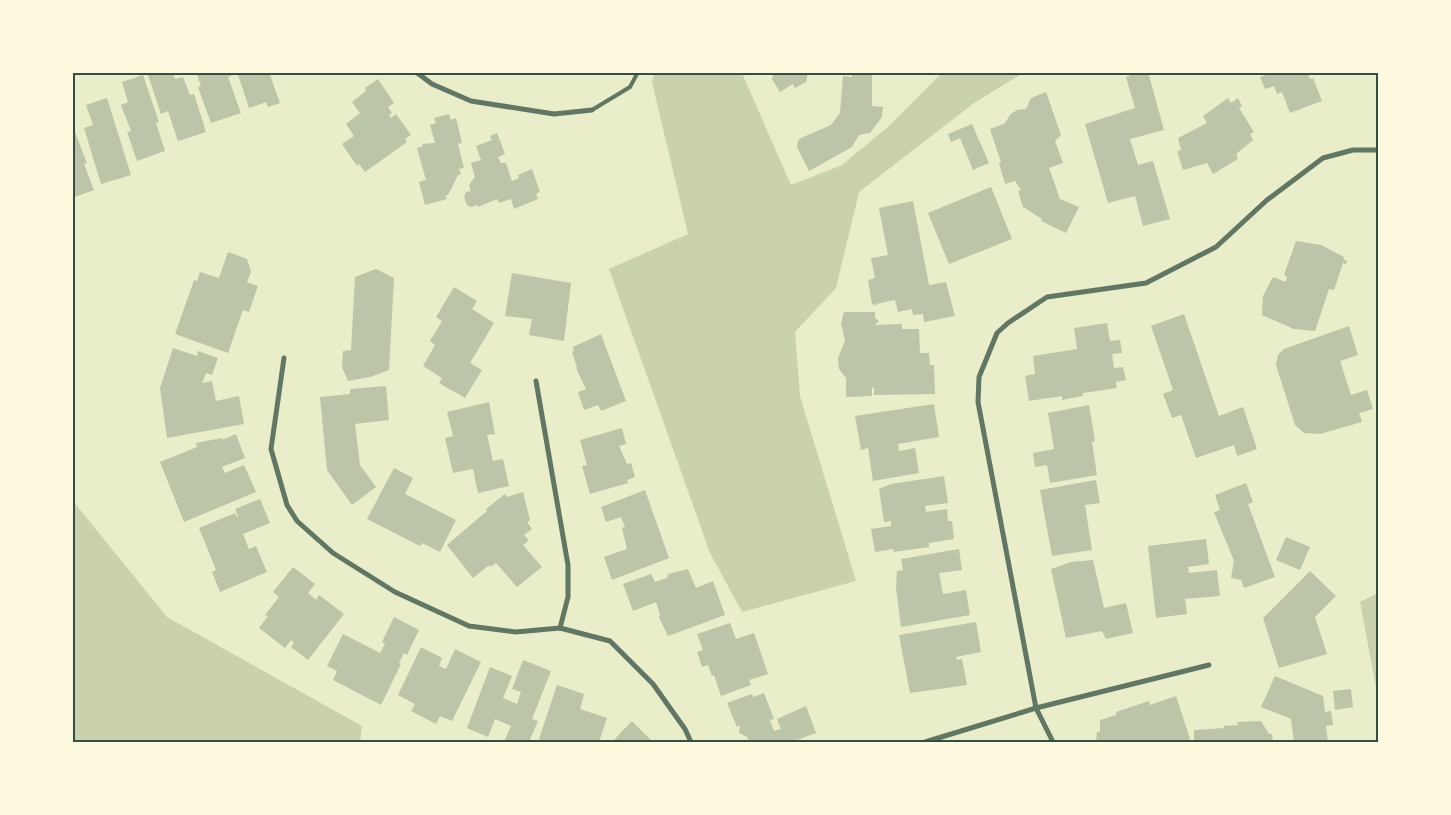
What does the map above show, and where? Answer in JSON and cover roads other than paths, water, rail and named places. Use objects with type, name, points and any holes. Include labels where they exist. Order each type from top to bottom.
[{"type":"street","points":[[416,72],[432,84],[472,101],[554,114],[592,110]]},
{"type":"street","points":[[1053,742],[1036,708],[978,402],[979,377],[997,333],[1008,322],[1047,297],[1146,283],[1216,247],[1267,200],[1323,158],[1353,150],[1378,150]]},
{"type":"street","points":[[284,358],[271,449],[287,505],[298,521],[333,553],[395,592],[469,626],[516,632],[560,628],[610,641],[653,684],[686,728],[690,742]]},
{"type":"street","points":[[536,381],[568,565],[568,597],[560,628]]},
{"type":"street","points":[[925,742],[1036,708],[1209,665]]},
{"type":"lane","points":[[592,110],[630,87],[638,72]]}]
